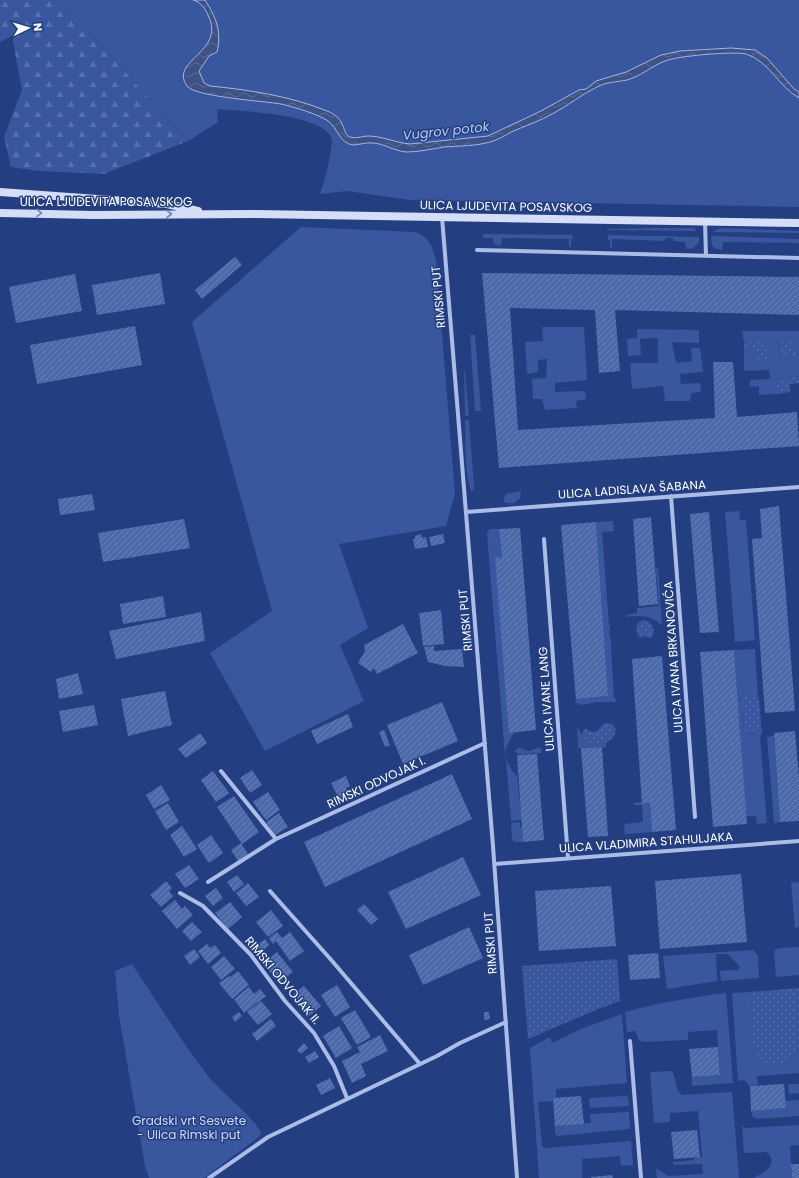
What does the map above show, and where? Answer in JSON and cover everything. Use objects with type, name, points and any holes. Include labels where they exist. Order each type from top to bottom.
[{"type":"main road","name":"ULICA LJUDEVITA POSAVSKOG","points":[[0,192],[167,204],[212,214]]},
{"type":"main road","name":"ULICA LJUDEVITA POSAVSKOG","points":[[0,213],[93,215],[212,214],[799,223]]},
{"type":"street","name":"RIMSKI PUT","points":[[442,217],[495,864],[517,1178]]},
{"type":"street","points":[[705,221],[706,256]]},
{"type":"street","points":[[477,250],[799,258]]},
{"type":"street","name":"ULICA LADISLAVA ŠABANA","points":[[466,512],[799,487]]},
{"type":"street","name":"ULICA IVANA BRKANOVIĆA","points":[[671,496],[695,817]]},
{"type":"street","name":"ULICA IVANE LANG","points":[[544,539],[568,858]]},
{"type":"street","name":"RIMSKI ODVOJAK I.","points":[[208,882],[276,839],[485,743]]},
{"type":"street","points":[[221,771],[276,839]]},
{"type":"street","name":"ULICA VLADIMIRA STAHULJAKA","points":[[495,864],[799,841]]},
{"type":"street","points":[[270,891],[420,1064]]},
{"type":"street","name":"RIMSKI ODVOJAK II.","points":[[180,893],[203,906],[251,955],[285,1001],[314,1033],[334,1066],[347,1098]]},
{"type":"street","points":[[209,1178],[268,1137],[506,1022]]},
{"type":"street","points":[[630,1041],[641,1178]]},
{"type":"green space","points":[[0,0],[60,0],[188,141],[104,174],[39,171],[11,167],[4,137],[22,90],[12,36],[0,42]]},
{"type":"green space","points":[[60,0],[799,0],[799,207],[410,200],[347,191],[320,194],[328,166],[332,142],[327,131],[315,124],[299,119],[262,113],[217,109],[218,122],[188,141]]},
{"type":"green space","points":[[301,227],[415,232],[420,234],[430,243],[436,261],[455,493],[446,526],[339,544],[368,628],[340,645],[364,701],[265,751],[210,653],[272,611],[192,322]]},
{"type":"green space","points":[[693,228],[697,231],[606,229]]},
{"type":"green space","points":[[722,228],[799,231],[799,233],[713,232]]},
{"type":"green space","points":[[483,234],[573,235],[573,239],[571,239],[571,247],[569,247],[569,239],[502,238],[501,246],[494,244],[493,238],[483,238]]},
{"type":"green space","points":[[608,235],[699,237],[699,242],[693,248],[687,249],[685,242],[673,241],[673,238],[665,238],[665,241],[612,239],[612,248],[610,248],[610,240],[608,240]]},
{"type":"green space","points":[[711,236],[799,239],[799,243],[723,242],[722,250],[716,249],[712,246]]},
{"type":"green space","points":[[542,327],[584,327],[587,380],[555,383],[555,392],[585,391],[586,399],[576,401],[577,408],[545,410],[542,399],[533,399],[532,379],[546,378],[547,359],[538,360],[538,372],[527,374],[525,342],[543,341]]},
{"type":"green space","points":[[637,329],[699,330],[699,343],[672,342],[676,363],[692,361],[691,348],[700,348],[703,372],[680,374],[681,384],[700,383],[701,392],[691,393],[690,401],[665,401],[663,386],[632,389],[630,363],[658,363],[658,338],[640,339],[641,355],[628,356],[627,339],[637,338]]},
{"type":"green space","points":[[742,331],[799,331],[799,353],[791,353],[780,340],[779,357],[799,357],[799,376],[777,380],[777,394],[759,395],[759,386],[750,387],[750,380],[770,379],[769,370],[744,371],[744,347],[754,347],[764,340],[744,342]]},
{"type":"green space","points":[[470,335],[475,335],[481,411],[475,411]]},
{"type":"green space","points":[[763,339],[768,359],[756,361],[754,347],[744,347],[744,342]]},
{"type":"green space","points":[[791,339],[791,353],[799,353],[799,357],[779,357],[780,340]]},
{"type":"green space","points":[[464,370],[465,371],[469,416],[465,416]]},
{"type":"green space","points":[[799,376],[799,383],[790,384],[790,392],[777,394],[777,380]]},
{"type":"green space","points":[[465,420],[469,420],[474,486],[473,491],[471,491],[467,474]]},
{"type":"green space","points":[[521,491],[520,498],[514,503],[506,503],[503,501],[506,494]]},
{"type":"green space","points":[[739,511],[740,520],[746,520],[755,640],[735,642],[725,512]]},
{"type":"green space","points":[[613,521],[614,531],[602,532],[609,625],[611,625],[609,631],[614,698],[617,699],[616,702],[597,702],[580,705],[579,703],[575,704],[576,699],[608,696],[596,522]]},
{"type":"green space","points":[[490,529],[499,529],[502,557],[495,558],[514,732],[506,748],[505,756],[487,534]]},
{"type":"green space","points":[[656,568],[658,568],[662,625],[654,619],[645,616],[626,617],[627,615],[637,613],[637,608],[659,606]]},
{"type":"green space","points":[[643,620],[653,627],[654,633],[650,638],[644,636],[640,638],[637,633],[637,625]]},
{"type":"green space","points":[[755,649],[758,698],[741,694],[744,732],[760,735],[767,823],[757,824],[756,816],[746,816],[734,650]]},
{"type":"green space","points":[[741,694],[759,698],[762,735],[744,732]]},
{"type":"green space","points":[[605,723],[612,724],[616,729],[614,735],[607,742],[597,744],[586,740],[582,736],[583,730],[585,729],[595,732]]},
{"type":"green space","points":[[578,728],[582,736],[604,743],[606,744],[606,747],[578,748]]},
{"type":"green space","points":[[774,736],[780,822],[774,823],[767,737]]},
{"type":"green space","points":[[538,747],[541,748],[541,753],[519,754],[515,751],[518,748],[529,751]]},
{"type":"green space","points":[[506,758],[512,771],[517,776],[522,820],[511,821]]},
{"type":"green space","points":[[642,802],[643,804],[650,803],[652,832],[625,834],[624,824],[643,822],[642,805],[634,805],[633,803]]},
{"type":"green space","points":[[520,822],[520,827],[522,827],[523,842],[516,842],[512,840],[511,823]]},
{"type":"green space","points":[[799,882],[799,927],[795,928],[791,883]]},
{"type":"green space","points":[[799,947],[799,975],[776,977],[775,950],[780,948]]},
{"type":"green space","points":[[753,950],[758,955],[759,978],[721,981],[720,971],[738,970],[740,967],[728,954],[716,954],[717,981],[667,989],[663,956]]},
{"type":"green space","points":[[617,959],[620,1001],[528,1039],[522,966]]},
{"type":"green space","name":"Gradski vrt Sesvete - Ulica Rimski put","points":[[132,964],[209,1077],[251,1119],[261,1133],[260,1136],[204,1178],[149,1178],[145,1166],[119,1016],[115,971]]},
{"type":"green space","points":[[799,988],[799,1050],[789,1062],[779,1065],[766,1062],[757,1056],[752,1042],[751,1028],[753,1020],[749,992]]},
{"type":"green space","points":[[749,992],[753,1020],[751,1028],[789,1062],[799,1050],[799,1073],[757,1076],[758,1085],[750,1086],[744,1080],[738,1081],[732,993]]},
{"type":"green space","points":[[726,993],[733,1083],[692,1086],[692,1077],[720,1075],[717,1030],[688,1032],[688,1040],[644,1042],[640,1041],[636,1031],[627,1032],[625,1012],[700,996]]},
{"type":"green space","points":[[622,1014],[627,1083],[556,1089],[556,1098],[553,1098],[553,1101],[538,1102],[542,1146],[545,1148],[631,1141],[633,1165],[621,1166],[620,1156],[582,1159],[582,1178],[539,1178],[530,1048],[550,1037],[552,1043],[581,1029]]},
{"type":"green space","points":[[672,1071],[679,1092],[682,1095],[732,1092],[739,1178],[657,1178],[656,1168],[668,1176],[703,1174],[702,1164],[673,1165],[673,1162],[694,1160],[694,1158],[702,1156],[698,1111],[670,1113],[670,1122],[654,1123],[650,1072]]},
{"type":"green space","points":[[788,1084],[799,1084],[799,1093],[789,1094]]},
{"type":"green space","points":[[628,1097],[629,1106],[590,1108],[589,1098]]},
{"type":"green space","points":[[799,1100],[799,1116],[756,1119],[752,1116],[751,1111],[786,1108],[785,1101]]},
{"type":"green space","points":[[629,1112],[630,1129],[557,1136],[555,1134],[555,1126],[591,1123],[590,1114]]},
{"type":"green space","points":[[799,1125],[799,1145],[790,1146],[792,1178],[753,1178],[762,1174],[769,1168],[771,1161],[767,1152],[744,1153],[742,1126],[745,1128]]},
{"type":"water","points":[[193,0],[205,0],[215,19],[219,38],[217,52],[209,56],[199,71],[204,83],[210,86],[270,94],[313,106],[336,116],[340,120],[347,134],[352,138],[373,136],[410,144],[488,136],[541,111],[579,90],[586,89],[596,81],[626,72],[661,55],[680,51],[731,48],[755,50],[767,58],[794,89],[799,92],[799,98],[792,93],[768,68],[754,57],[739,53],[692,56],[671,59],[627,80],[600,85],[549,116],[490,142],[406,152],[376,143],[353,145],[348,144],[328,121],[306,111],[281,104],[216,96],[193,90],[187,86],[183,77],[185,69],[205,46],[210,37],[212,26],[205,9],[200,3]]},
{"type":"building","points":[[235,257],[242,265],[202,299],[195,290]]},
{"type":"building","points":[[160,273],[165,304],[97,315],[92,285]]},
{"type":"building","points":[[482,273],[799,277],[799,315],[615,310],[620,371],[599,373],[595,310],[510,308],[518,430],[715,418],[713,362],[733,362],[737,417],[797,412],[799,446],[499,468]]},
{"type":"building","points":[[75,274],[82,311],[16,323],[9,287]]},
{"type":"building","points":[[135,326],[142,365],[37,384],[30,345]]},
{"type":"building","points":[[92,494],[95,510],[60,515],[58,499]]},
{"type":"building","points":[[779,506],[795,711],[765,713],[752,539],[762,538],[760,509]]},
{"type":"building","points":[[709,512],[719,632],[700,633],[690,514]]},
{"type":"building","points":[[651,517],[658,604],[639,606],[633,519]]},
{"type":"building","points":[[184,519],[190,548],[103,562],[98,533]]},
{"type":"building","points":[[596,522],[608,696],[576,699],[561,525]]},
{"type":"building","points":[[520,528],[536,730],[509,733],[495,558],[502,557],[499,529]]},
{"type":"building","points":[[421,534],[422,538],[426,537],[428,547],[415,549],[413,539],[415,539],[415,536]]},
{"type":"building","points":[[443,534],[445,543],[431,546],[429,537]]},
{"type":"building","points":[[163,596],[166,617],[123,624],[120,604]]},
{"type":"building","points":[[441,610],[444,644],[423,646],[419,613]]},
{"type":"building","points":[[201,612],[205,641],[116,659],[109,631]]},
{"type":"building","points":[[403,624],[418,653],[377,674],[374,668],[371,672],[358,663],[365,651],[364,645]]},
{"type":"building","points":[[434,646],[434,651],[462,649],[464,667],[445,666],[428,662],[424,647]]},
{"type":"building","points":[[734,650],[747,824],[713,827],[700,652]]},
{"type":"building","points":[[662,656],[676,830],[652,832],[650,803],[642,804],[632,659]]},
{"type":"building","points":[[78,673],[83,694],[59,699],[56,679]]},
{"type":"building","points":[[165,691],[172,725],[128,736],[121,699]]},
{"type":"building","points":[[442,702],[458,741],[403,764],[387,725]]},
{"type":"building","points":[[94,705],[98,725],[63,732],[59,711]]},
{"type":"building","points":[[348,714],[353,727],[317,744],[311,731]]},
{"type":"building","points":[[384,730],[390,745],[385,747],[379,732]]},
{"type":"building","points":[[795,731],[799,778],[799,821],[780,822],[774,733]]},
{"type":"building","points":[[200,733],[207,743],[186,758],[178,749]]},
{"type":"building","points":[[602,747],[608,836],[588,837],[581,748]]},
{"type":"building","points":[[537,754],[544,840],[523,842],[517,755]]},
{"type":"building","points":[[252,770],[262,785],[250,793],[240,778]]},
{"type":"building","points":[[213,771],[229,793],[216,802],[201,780]]},
{"type":"building","points":[[452,774],[472,819],[325,887],[304,842]]},
{"type":"building","points":[[346,776],[350,786],[346,788],[349,795],[339,799],[331,783]]},
{"type":"building","points":[[161,785],[170,800],[154,809],[146,795]]},
{"type":"building","points":[[268,792],[280,810],[266,820],[253,802]]},
{"type":"building","points":[[234,796],[259,832],[242,844],[217,807]]},
{"type":"building","points":[[168,803],[179,822],[166,830],[155,811]]},
{"type":"building","points":[[279,813],[288,827],[275,835],[266,822]]},
{"type":"building","points":[[182,826],[197,849],[184,857],[170,835]]},
{"type":"building","points":[[211,835],[223,853],[209,863],[197,845]]},
{"type":"building","points":[[241,843],[248,854],[238,861],[231,850]]},
{"type":"building","points":[[463,857],[481,895],[406,929],[388,892]]},
{"type":"building","points":[[189,865],[199,879],[185,888],[175,874]]},
{"type":"building","points":[[741,874],[747,942],[660,949],[655,881]]},
{"type":"building","points":[[237,875],[244,884],[234,892],[227,882]]},
{"type":"building","points":[[166,881],[172,888],[169,891],[173,896],[161,907],[150,895]]},
{"type":"building","points":[[248,883],[259,897],[246,906],[236,893]]},
{"type":"building","points":[[611,886],[616,946],[539,951],[535,891]]},
{"type":"building","points":[[216,888],[223,898],[213,906],[205,896]]},
{"type":"building","points":[[175,900],[182,909],[185,906],[193,915],[177,929],[162,911]]},
{"type":"building","points":[[230,902],[242,917],[228,929],[215,913]]},
{"type":"building","points":[[364,904],[378,919],[371,925],[357,910]]},
{"type":"building","points":[[271,910],[283,926],[268,937],[256,922]]},
{"type":"building","points":[[192,922],[202,932],[191,941],[182,931]]},
{"type":"building","points":[[469,927],[483,958],[423,985],[409,955]]},
{"type":"building","points":[[277,932],[282,938],[290,932],[304,951],[290,961],[276,941],[273,944],[269,938]]},
{"type":"building","points":[[265,939],[269,945],[260,953],[255,947]]},
{"type":"building","points":[[207,944],[210,948],[215,945],[221,953],[208,964],[198,951]]},
{"type":"building","points":[[194,949],[200,957],[190,965],[184,956]]},
{"type":"building","points":[[277,952],[293,972],[279,983],[263,963]]},
{"type":"building","points":[[658,953],[660,978],[630,980],[628,955]]},
{"type":"building","points":[[224,956],[235,969],[221,980],[211,967]]},
{"type":"building","points":[[238,971],[249,985],[232,999],[219,983]]},
{"type":"building","points":[[337,985],[350,1007],[335,1017],[321,995]]},
{"type":"building","points":[[304,986],[321,1006],[308,1017],[291,996]]},
{"type":"building","points":[[249,987],[254,994],[260,989],[266,996],[244,1013],[234,999]]},
{"type":"building","points":[[261,1001],[272,1014],[258,1025],[247,1012]]},
{"type":"building","points":[[355,1010],[371,1037],[357,1045],[341,1018]]},
{"type":"building","points":[[239,1012],[242,1016],[235,1022],[232,1017]]},
{"type":"building","points":[[484,1012],[489,1012],[490,1019],[484,1020]]},
{"type":"building","points":[[271,1019],[276,1026],[257,1041],[252,1034]]},
{"type":"building","points":[[339,1026],[352,1048],[336,1058],[323,1036]]},
{"type":"building","points":[[380,1035],[388,1051],[361,1064],[366,1076],[352,1083],[342,1061],[360,1052],[357,1047]]},
{"type":"building","points":[[304,1043],[308,1048],[301,1054],[297,1050]]},
{"type":"building","points":[[718,1047],[720,1075],[692,1077],[689,1049]]},
{"type":"building","points":[[315,1051],[319,1057],[309,1063],[305,1057]]},
{"type":"building","points":[[330,1078],[335,1088],[321,1095],[316,1085]]},
{"type":"building","points":[[784,1084],[786,1108],[751,1111],[750,1086]]},
{"type":"building","points":[[581,1096],[584,1124],[555,1126],[553,1098]]},
{"type":"building","points":[[697,1130],[700,1157],[674,1159],[671,1132]]},
{"type":"building","points":[[791,1164],[799,1164],[799,1178],[792,1178]]},
{"type":"building","points":[[612,1175],[613,1178],[591,1178],[591,1177]]},
{"type":"water label","name":"Vugrov potok","points":[[446,131]]}]
